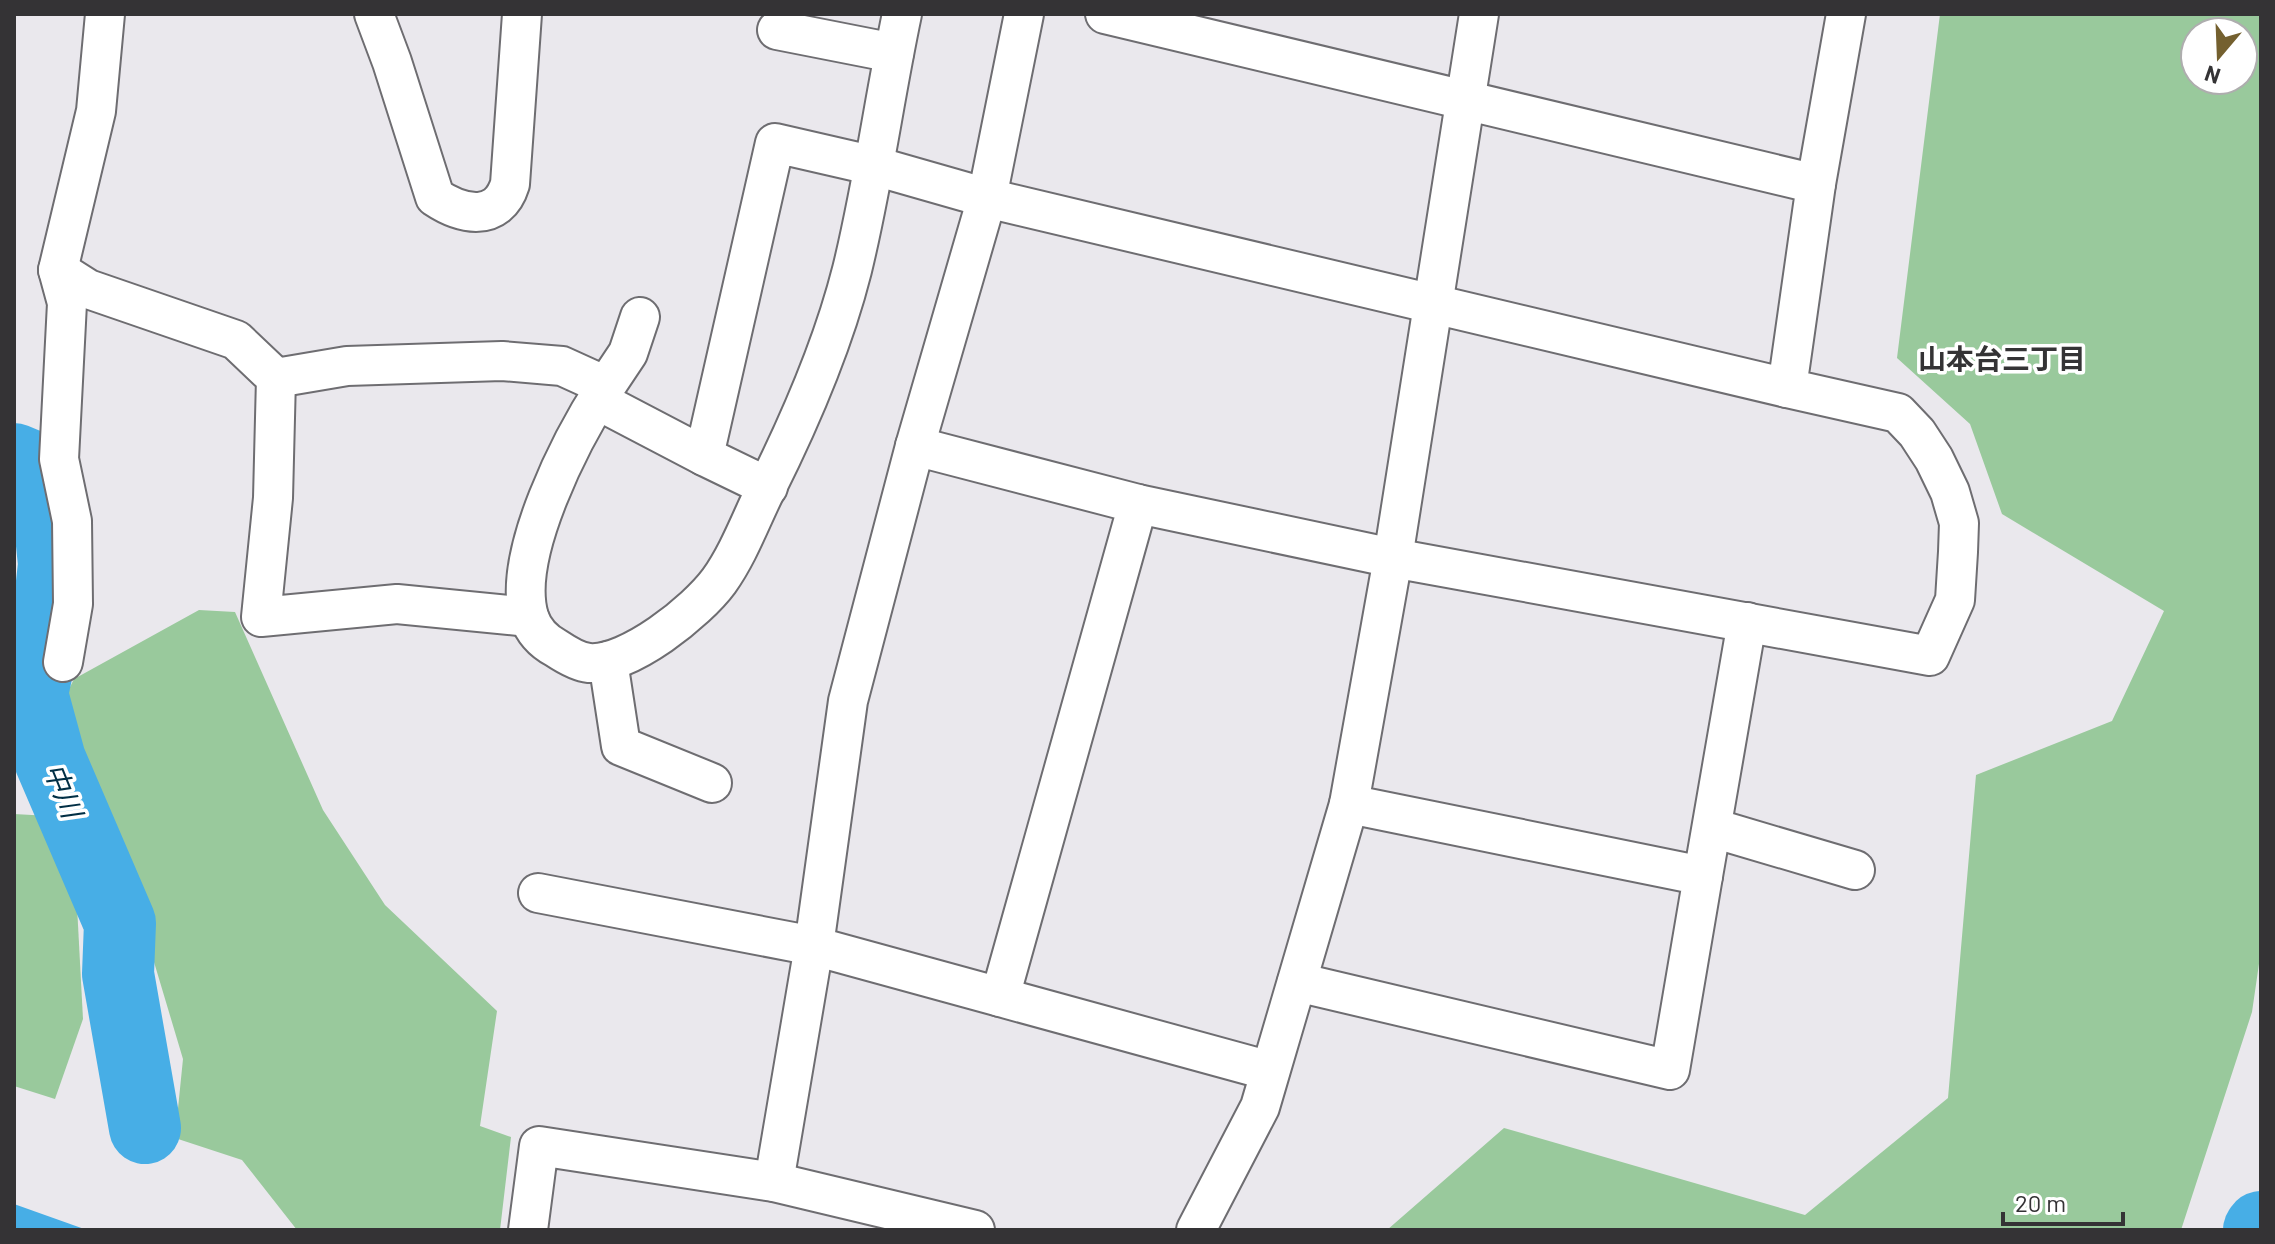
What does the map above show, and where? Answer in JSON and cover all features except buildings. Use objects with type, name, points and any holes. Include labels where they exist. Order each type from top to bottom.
[{"type":"street","points":[[63,662],[73,604],[72,521],[59,459],[67,303],[58,270],[96,111],[105,14]]},
{"type":"street","points":[[374,14],[435,197],[449,207],[467,213],[488,211],[506,195],[510,184],[522,14]]},
{"type":"street","points":[[640,317],[628,353],[602,393],[557,478],[540,521],[526,574],[529,617],[541,639],[588,663],[608,661],[630,653],[694,608],[719,580],[768,487],[830,343],[852,271],[875,166],[902,14]]},
{"type":"street","points":[[774,1182],[814,946],[848,701],[915,446],[987,198],[1024,14]]},
{"type":"street","points":[[1105,14],[1816,184]]},
{"type":"street","points":[[1196,1230],[1260,1107],[1349,804],[1393,558],[1479,14]]},
{"type":"street","points":[[1787,388],[1816,184],[1846,14]]},
{"type":"street","points":[[777,30],[894,53]]},
{"type":"street","points":[[704,456],[775,143],[875,166],[987,198],[1898,413],[1917,433],[1950,492],[1959,523],[1955,600],[1930,656],[1393,558],[1138,504],[915,446]]},
{"type":"street","points":[[58,270],[88,289],[236,340],[276,378],[273,498],[261,617],[397,604],[529,617]]},
{"type":"street","points":[[276,378],[347,366],[502,361],[562,366],[704,456],[768,487]]},
{"type":"street","points":[[1000,997],[1138,504]]},
{"type":"street","points":[[1297,982],[1670,1070],[1747,622]]},
{"type":"street","points":[[608,661],[621,746],[712,783]]},
{"type":"street","points":[[1349,804],[1703,876]]},
{"type":"street","points":[[1713,828],[1855,870]]},
{"type":"street","points":[[538,893],[814,946],[1270,1071]]},
{"type":"street","points":[[528,1230],[539,1146],[774,1182],[975,1230]]},
{"type":"green space","points":[[1940,14],[2261,14],[2261,950],[2252,1012],[2181,1230],[1387,1230],[1504,1128],[1805,1215],[1948,1098],[1976,775],[2112,721],[2164,611],[2002,514],[1970,424],[1897,358]]},
{"type":"green space","points":[[199,610],[235,612],[323,810],[385,905],[497,1011],[480,1126],[511,1137],[500,1230],[297,1230],[242,1160],[175,1138],[183,1059],[128,875],[56,715],[74,679]]},
{"type":"green space","points":[[14,814],[50,816],[77,906],[83,1019],[55,1099],[14,1086]]},
{"type":"water","points":[[14,1204],[87,1230],[14,1230]]},
{"type":"waterway","name":"中川","points":[[14,459],[26,464],[48,505],[54,564],[48,620],[32,694],[50,760],[120,923],[118,974],[145,1128]]},
{"type":"district","name":"山本台三丁目","points":[[2002,358]]}]
